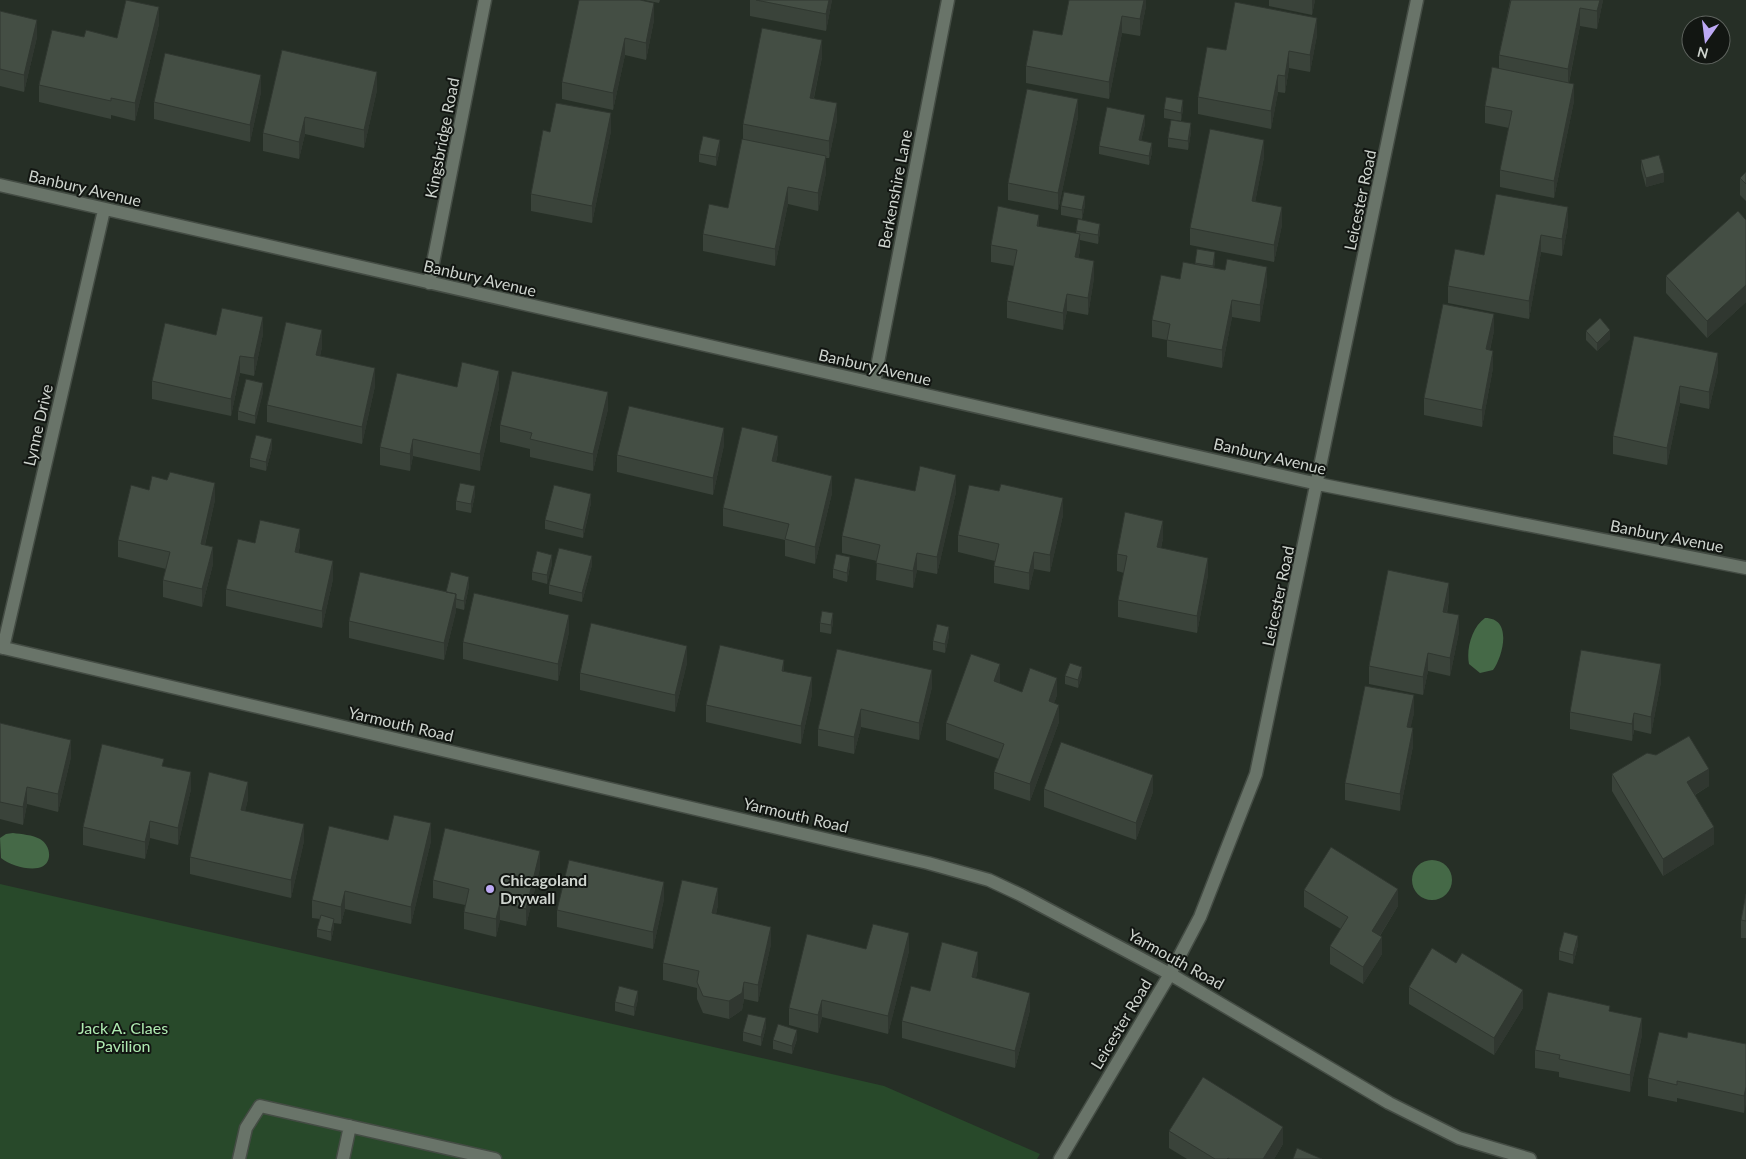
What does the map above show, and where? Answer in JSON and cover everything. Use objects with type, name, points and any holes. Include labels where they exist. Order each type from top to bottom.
[{"type":"street","name":"Kingsbridge Road","points":[[429,283],[485,0]]},
{"type":"street","name":"Berkenshire Lane","points":[[874,383],[948,0]]},
{"type":"street","name":"Leicester Road","points":[[1060,1159],[1170,974],[1200,917],[1256,774],[1318,484],[1417,0]]},
{"type":"street","name":"Banbury Avenue","points":[[0,186],[1318,484],[1746,568]]},
{"type":"street","name":"Lynne Drive","points":[[2,647],[104,210]]},
{"type":"street","name":"Yarmouth Road","points":[[2,647],[989,880],[1170,974],[1389,1103],[1459,1138],[1530,1159]]},
{"type":"street","points":[[239,1159],[246,1128],[260,1106],[495,1159]]},
{"type":"street","points":[[343,1159],[350,1126]]},
{"type":"green space","name":"Jack A. Claes Pavilion","points":[[0,884],[884,1086],[1040,1154],[1037,1159],[0,1159]]},
{"type":"shaded area","points":[[1485,618],[1494,620],[1499,624],[1503,639],[1500,656],[1493,670],[1480,673],[1469,664],[1468,652],[1473,633]]},
{"type":"shaded area","points":[[13,833],[34,837],[44,842],[49,850],[49,855],[43,866],[23,868],[1,858],[0,838],[6,834]]},
{"type":"shaded area","points":[[1432,860],[1446,866],[1452,880],[1446,894],[1432,900],[1418,894],[1412,880],[1418,866]]},
{"type":"building","points":[[126,0],[159,7],[135,103],[111,98],[111,101],[39,85],[52,30],[84,37],[86,30],[117,38]]},
{"type":"building","points":[[579,0],[640,0],[654,3],[646,43],[625,38],[613,93],[562,82]]},
{"type":"building","points":[[756,0],[829,0],[826,14]]},
{"type":"building","points":[[1069,0],[1144,0],[1140,19],[1122,16],[1109,82],[1026,66],[1033,30],[1062,35]]},
{"type":"building","points":[[1511,0],[1600,0],[1597,11],[1580,8],[1568,69],[1499,55]]},
{"type":"building","points":[[1235,2],[1317,18],[1310,55],[1289,51],[1285,76],[1278,75],[1271,111],[1198,97],[1207,47],[1226,50]]},
{"type":"building","points":[[0,11],[37,20],[24,75],[0,69]]},
{"type":"building","points":[[762,28],[822,40],[810,98],[837,103],[829,141],[743,124]]},
{"type":"building","points":[[282,50],[377,72],[364,130],[305,117],[299,142],[263,133]]},
{"type":"building","points":[[165,53],[261,75],[250,125],[154,102]]},
{"type":"building","points":[[1492,67],[1574,84],[1554,181],[1500,170],[1512,111],[1485,106]]},
{"type":"building","points":[[1027,89],[1078,99],[1058,193],[1008,183]]},
{"type":"building","points":[[1166,97],[1183,100],[1181,113],[1164,109]]},
{"type":"building","points":[[556,103],[611,113],[592,206],[531,194],[543,130],[550,132]]},
{"type":"building","points":[[1107,107],[1145,115],[1139,140],[1152,143],[1149,156],[1099,146]]},
{"type":"building","points":[[1171,120],[1191,123],[1188,141],[1168,138]]},
{"type":"building","points":[[1210,129],[1264,140],[1252,201],[1282,207],[1274,245],[1190,228]]},
{"type":"building","points":[[703,136],[720,140],[716,157],[699,154]]},
{"type":"building","points":[[742,139],[826,156],[818,193],[788,187],[775,249],[703,234],[709,204],[728,208]]},
{"type":"building","points":[[1659,155],[1664,173],[1646,178],[1641,160]]},
{"type":"building","points":[[1746,172],[1746,184],[1740,178]]},
{"type":"building","points":[[1064,192],[1085,196],[1082,210],[1061,206]]},
{"type":"building","points":[[1496,194],[1568,207],[1562,239],[1541,235],[1529,301],[1448,286],[1455,249],[1484,255]]},
{"type":"building","points":[[998,206],[1039,215],[1037,226],[1080,234],[1075,257],[1094,261],[1088,298],[1067,294],[1063,313],[1007,301],[1017,250],[991,245]]},
{"type":"building","points":[[1738,211],[1746,220],[1746,285],[1707,321],[1666,276]]},
{"type":"building","points":[[1078,219],[1100,224],[1098,235],[1076,231]]},
{"type":"building","points":[[1197,249],[1215,252],[1213,266],[1195,263]]},
{"type":"building","points":[[1227,259],[1267,267],[1260,305],[1232,300],[1222,350],[1167,340],[1170,324],[1152,320],[1161,275],[1180,279],[1183,262],[1225,270]]},
{"type":"building","points":[[1443,304],[1494,314],[1486,349],[1493,351],[1482,410],[1424,398]]},
{"type":"building","points":[[222,308],[263,317],[254,358],[240,356],[231,399],[152,381],[165,323],[216,335]]},
{"type":"building","points":[[1600,318],[1610,330],[1597,343],[1586,331]]},
{"type":"building","points":[[286,322],[322,330],[316,355],[375,368],[362,427],[267,405]]},
{"type":"building","points":[[1634,336],[1718,353],[1709,392],[1680,386],[1667,448],[1613,436]]},
{"type":"building","points":[[462,362],[499,371],[480,454],[413,439],[410,454],[380,447],[397,373],[457,387]]},
{"type":"building","points":[[512,371],[608,392],[593,454],[530,439],[532,433],[500,425]]},
{"type":"building","points":[[246,379],[263,383],[255,416],[238,411]]},
{"type":"building","points":[[629,406],[724,428],[713,478],[617,455]]},
{"type":"building","points":[[742,427],[778,436],[772,461],[832,476],[815,547],[785,539],[789,524],[723,508]]},
{"type":"building","points":[[256,435],[272,439],[266,462],[250,458]]},
{"type":"building","points":[[920,466],[956,475],[937,557],[917,553],[913,571],[876,563],[880,545],[842,536],[855,478],[915,491]]},
{"type":"building","points":[[170,472],[215,483],[201,544],[213,547],[202,589],[163,580],[170,552],[118,540],[131,485],[149,490],[152,476],[167,480]]},
{"type":"building","points":[[460,483],[475,486],[471,504],[456,501]]},
{"type":"building","points":[[1001,484],[1063,498],[1050,555],[1034,552],[1029,573],[994,566],[999,544],[958,535],[969,485],[999,491]]},
{"type":"building","points":[[554,485],[591,494],[583,530],[545,520]]},
{"type":"building","points":[[1125,512],[1163,521],[1157,547],[1208,558],[1197,616],[1118,600],[1127,556],[1117,554]]},
{"type":"building","points":[[260,520],[300,529],[295,552],[333,561],[322,611],[226,589],[238,539],[255,543]]},
{"type":"building","points":[[559,548],[592,556],[582,593],[549,585]]},
{"type":"building","points":[[537,551],[552,555],[547,575],[532,572]]},
{"type":"building","points":[[836,554],[850,557],[847,573],[833,569]]},
{"type":"building","points":[[1388,570],[1449,583],[1443,612],[1459,615],[1450,658],[1428,653],[1423,677],[1369,666]]},
{"type":"building","points":[[360,572],[456,594],[444,643],[349,621]]},
{"type":"building","points":[[451,572],[469,577],[464,601],[456,599],[456,594],[446,592]]},
{"type":"building","points":[[474,593],[569,615],[558,664],[463,642]]},
{"type":"building","points":[[822,611],[833,613],[831,625],[820,623]]},
{"type":"building","points":[[591,623],[687,646],[675,695],[580,673]]},
{"type":"building","points":[[937,624],[949,627],[945,644],[933,641]]},
{"type":"building","points":[[720,645],[784,660],[782,671],[812,677],[801,726],[706,705]]},
{"type":"building","points":[[837,649],[932,670],[919,723],[861,709],[854,737],[818,729]]},
{"type":"building","points":[[1581,650],[1661,664],[1651,717],[1634,713],[1632,724],[1570,712]]},
{"type":"building","points":[[971,654],[1000,664],[994,681],[1022,692],[1030,668],[1057,678],[1049,701],[1059,705],[1030,784],[994,772],[1004,744],[946,723]]},
{"type":"building","points":[[1070,663],[1082,667],[1078,680],[1065,676]]},
{"type":"building","points":[[1365,686],[1414,695],[1407,727],[1413,728],[1400,794],[1345,783]]},
{"type":"building","points":[[0,723],[71,740],[58,794],[27,787],[23,807],[0,802]]},
{"type":"building","points":[[1689,736],[1709,769],[1687,782],[1714,827],[1663,859],[1612,774],[1647,753],[1656,755]]},
{"type":"building","points":[[1061,742],[1153,775],[1136,823],[1044,789]]},
{"type":"building","points":[[102,744],[164,759],[162,766],[191,772],[178,828],[150,821],[145,842],[83,827]]},
{"type":"building","points":[[209,772],[248,782],[241,810],[304,824],[291,880],[190,857]]},
{"type":"building","points":[[394,815],[431,823],[411,907],[345,891],[341,907],[312,900],[329,826],[388,840]]},
{"type":"building","points":[[445,828],[540,851],[526,909],[500,903],[496,919],[464,912],[469,889],[433,880]]},
{"type":"building","points":[[1331,847],[1398,889],[1372,931],[1382,937],[1363,967],[1330,946],[1348,917],[1304,890]]},
{"type":"building","points":[[569,860],[664,882],[653,932],[557,910]]},
{"type":"building","points":[[682,880],[718,888],[712,913],[771,927],[758,985],[744,982],[742,993],[729,1001],[703,996],[697,982],[699,971],[663,963]]},
{"type":"building","points":[[1746,894],[1746,921],[1741,920]]},
{"type":"building","points":[[321,915],[334,919],[331,932],[317,929]]},
{"type":"building","points":[[873,924],[909,933],[888,1016],[822,1000],[818,1015],[789,1008],[807,934],[866,949]]},
{"type":"building","points":[[1564,932],[1578,936],[1573,955],[1559,951]]},
{"type":"building","points":[[942,942],[978,952],[972,977],[1030,993],[1015,1051],[902,1021],[911,986],[930,991]]},
{"type":"building","points":[[1432,948],[1456,963],[1462,953],[1523,990],[1494,1038],[1409,987]]},
{"type":"building","points":[[619,986],[638,991],[634,1007],[615,1002]]},
{"type":"building","points":[[1548,992],[1610,1006],[1609,1011],[1642,1018],[1630,1075],[1559,1059],[1560,1055],[1535,1050]]},
{"type":"building","points":[[748,1014],[766,1018],[761,1037],[743,1032]]},
{"type":"building","points":[[778,1024],[797,1030],[792,1046],[773,1040]]},
{"type":"building","points":[[1659,1032],[1687,1038],[1688,1032],[1746,1044],[1746,1087],[1744,1096],[1677,1081],[1677,1085],[1648,1078]]},
{"type":"building","points":[[1203,1077],[1283,1127],[1263,1159],[1215,1159],[1169,1131]]},
{"type":"building","points":[[1297,1148],[1322,1159],[1293,1159]]},
{"type":"place","name":"Chicagoland Drywall","points":[[490,889]]}]
